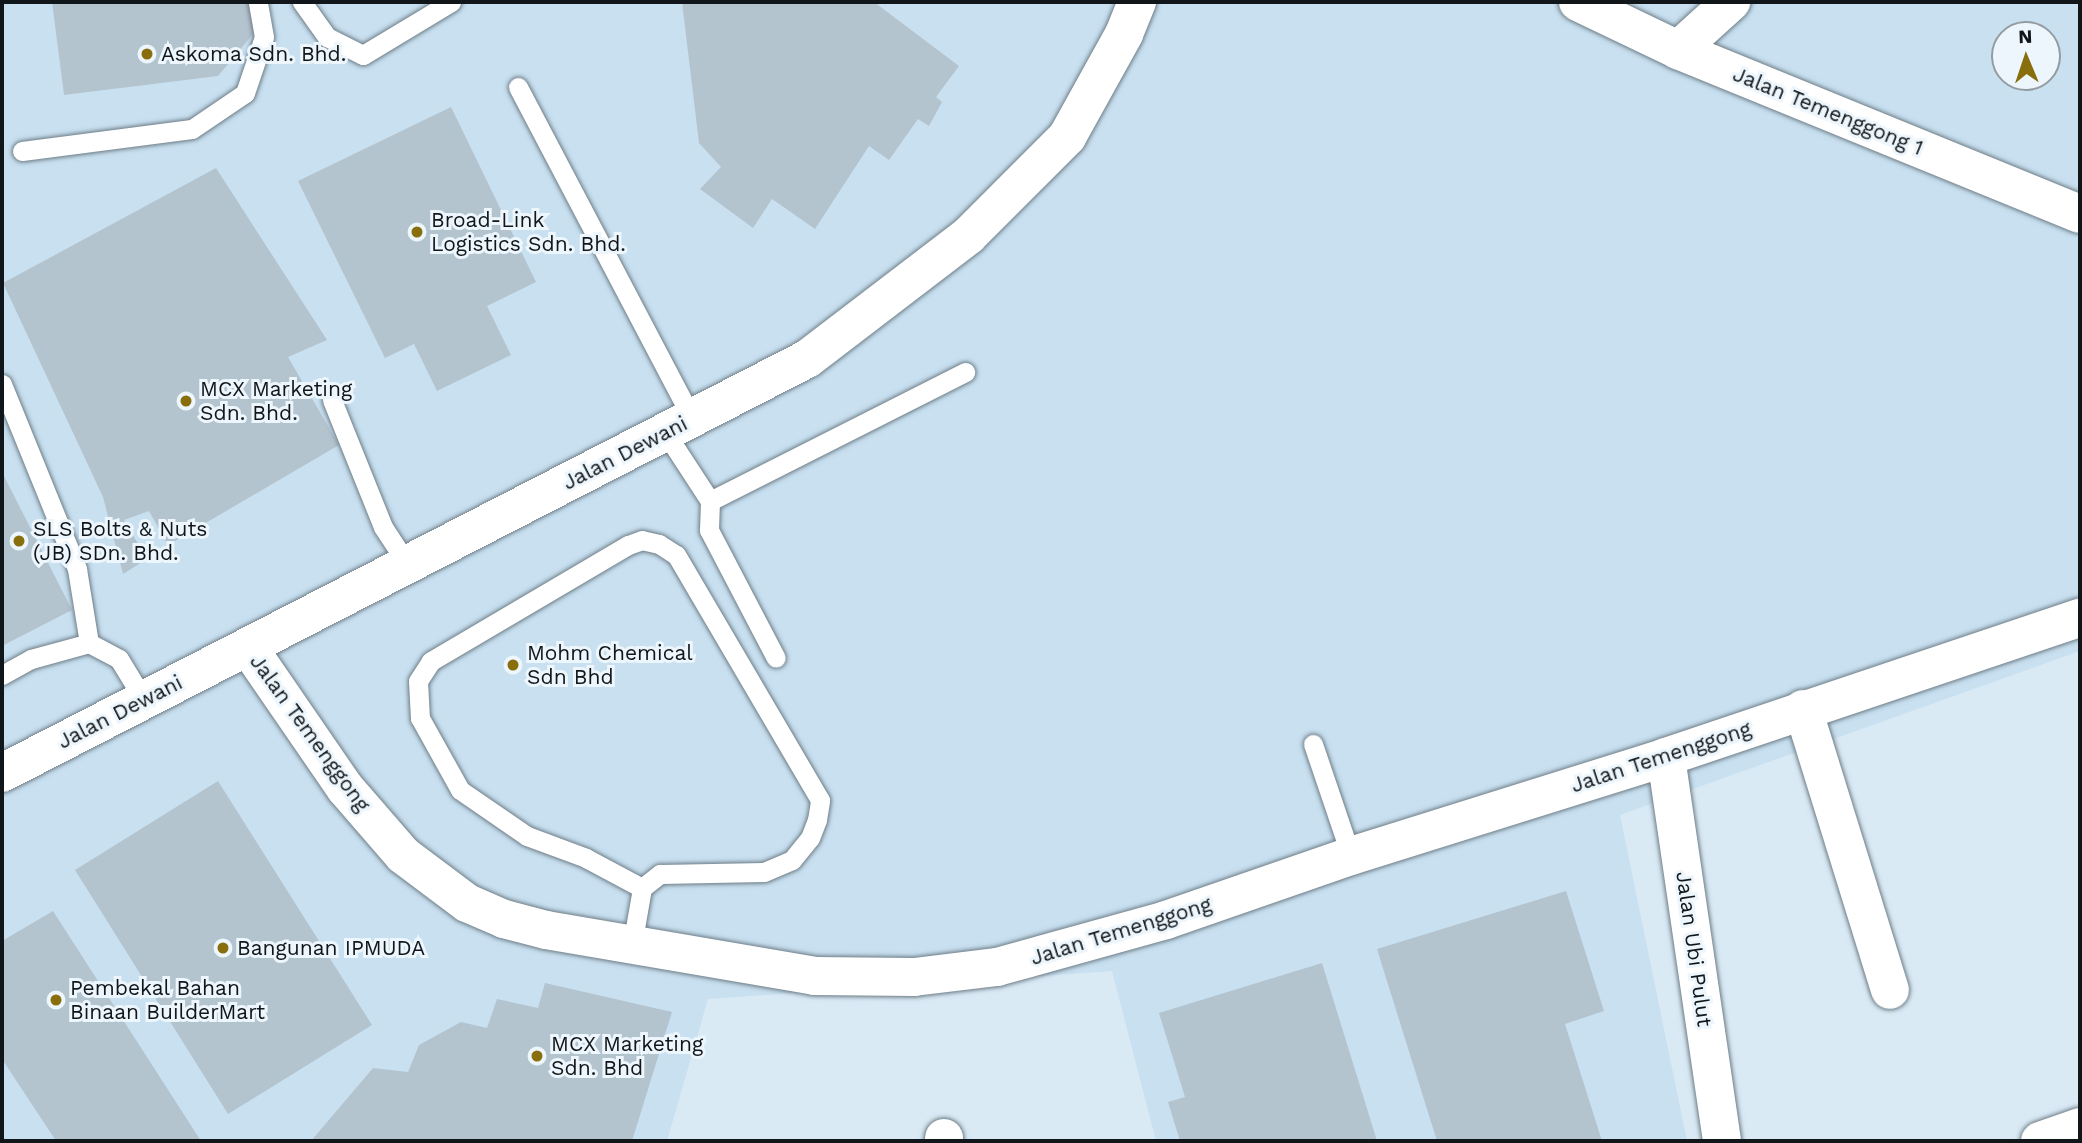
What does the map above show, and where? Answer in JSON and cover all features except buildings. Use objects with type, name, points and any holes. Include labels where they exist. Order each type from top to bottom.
[{"type":"street","name":"Jalan Dewani","points":[[2,773],[807,359],[969,234],[1067,137],[1124,34],[1137,2]]},
{"type":"street","name":"Jalan Temenggong 1","points":[[1578,2],[1678,50],[2080,214]]},
{"type":"street","points":[[1678,50],[1731,2]]},
{"type":"street","name":"Jalan Temenggong","points":[[248,646],[345,789],[403,855],[467,903],[504,919],[632,945],[814,976],[914,977],[997,967],[1087,944],[1350,856],[1666,757],[2080,618]]},
{"type":"street","points":[[1803,709],[1889,990]]},
{"type":"street","name":"Jalan Ubi Pulut","points":[[1666,757],[1722,1141]]},
{"type":"street","points":[[2040,1141],[2080,1127]]},
{"type":"lane","points":[[22,151],[192,129],[245,93],[264,37],[258,2]]},
{"type":"lane","points":[[302,2],[327,37],[363,55],[451,2]]},
{"type":"lane","points":[[518,87],[678,425],[710,501],[709,530],[776,658]]},
{"type":"lane","points":[[710,501],[965,372]]},
{"type":"lane","points":[[2,384],[77,569],[89,643]]},
{"type":"lane","points":[[332,400],[383,527],[408,565]]},
{"type":"lane","points":[[632,945],[642,888],[660,874],[764,872],[792,860],[810,838],[817,820],[820,800],[676,555],[659,544],[642,540],[616,552],[431,662],[418,681],[420,718],[460,790],[527,836],[586,858],[642,888]]},
{"type":"lane","points":[[2,675],[31,659],[89,643],[119,659],[144,700]]},
{"type":"lane","points":[[1313,744],[1350,856]]},
{"type":"shaded area","points":[[2,2],[2080,2],[2080,651],[1620,815],[1687,1141],[1156,1141],[1112,971],[708,999],[667,1141],[2,1141]]},
{"type":"place","name":"Askoma Sdn. Bhd.","points":[[147,54]]},
{"type":"place","name":"Broad-Link Logistics Sdn. Bhd.","points":[[417,232]]},
{"type":"place","name":"MCX Marketing Sdn. Bhd.","points":[[186,401]]},
{"type":"place","name":"SLS Bolts & Nuts (JB) SDn. Bhd.","points":[[19,541]]},
{"type":"place","name":"Mohm Chemical Sdn Bhd","points":[[513,665]]},
{"type":"place","name":"Bangunan IPMUDA","points":[[223,948]]},
{"type":"place","name":"Pembekal Bahan Binaan BuilderMart","points":[[56,1000]]},
{"type":"place","name":"MCX Marketing Sdn. Bhd","points":[[537,1056]]}]
